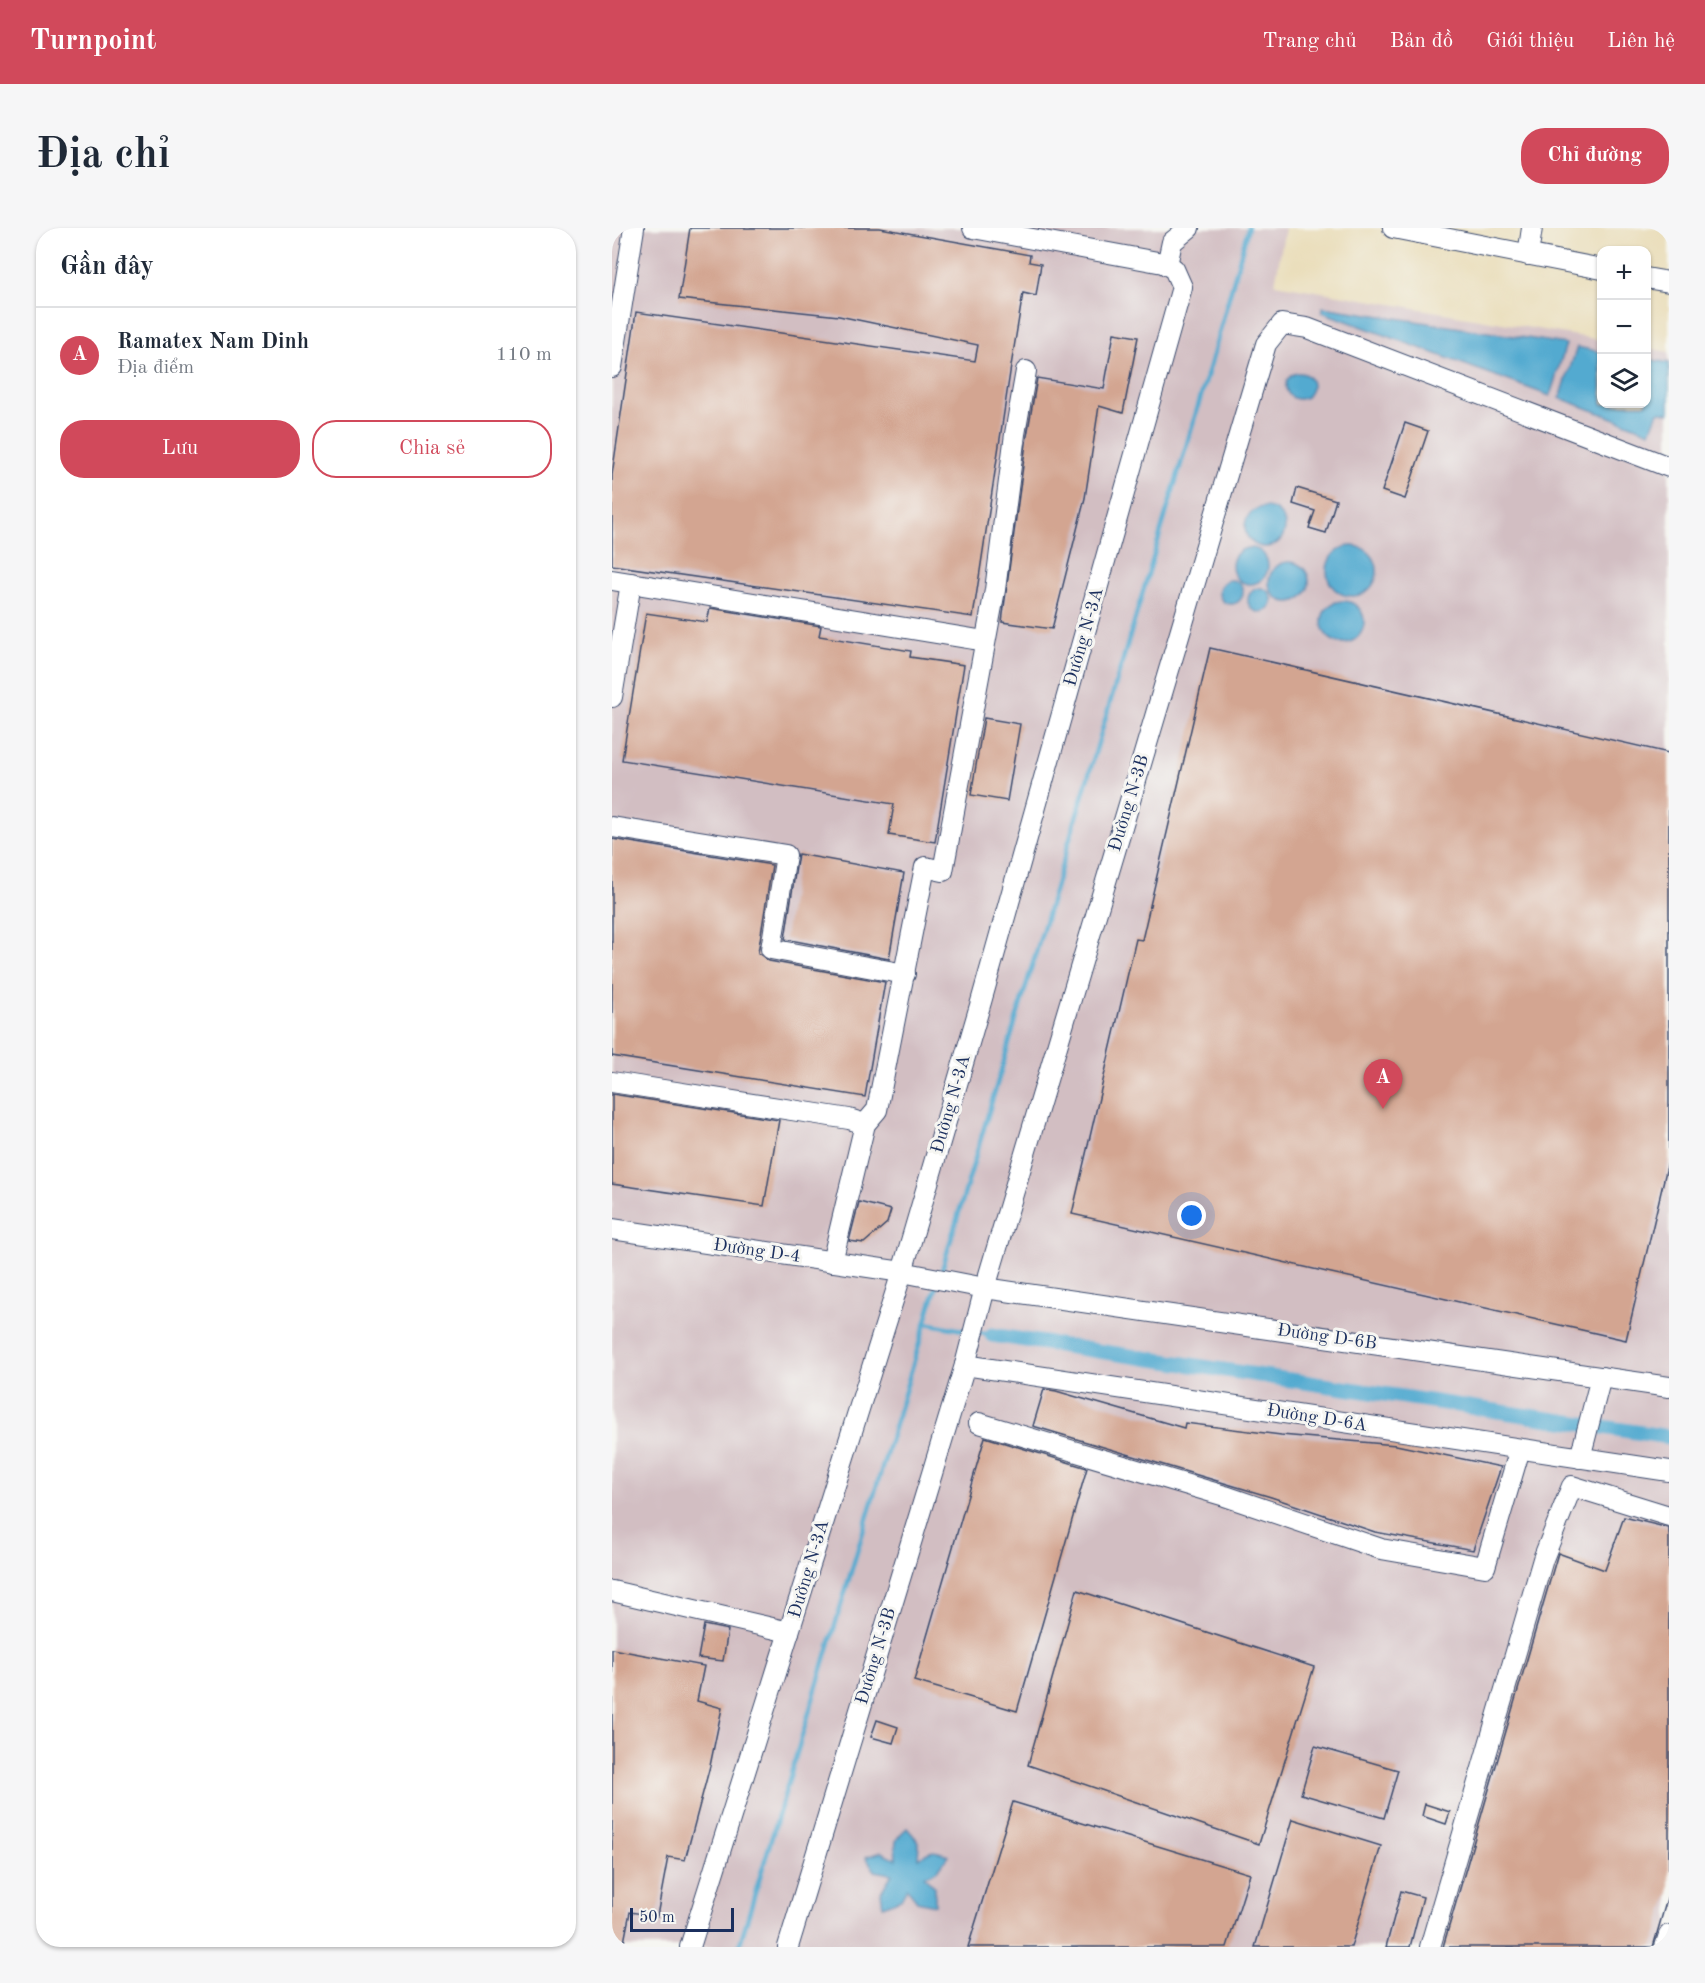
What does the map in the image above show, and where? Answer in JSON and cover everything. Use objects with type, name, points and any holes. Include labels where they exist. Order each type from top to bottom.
[{"type":"street","points":[[612,367],[634,228]]},
{"type":"street","points":[[973,228],[1012,232],[1165,264],[1172,242],[1189,228]]},
{"type":"street","points":[[1394,228],[1597,268]]},
{"type":"street","points":[[1528,255],[1532,228]]},
{"type":"street","name":"Đường N-3A","points":[[690,1947],[902,1272],[1180,299],[1182,287],[1180,280],[1174,269],[1165,264]]},
{"type":"street","points":[[1651,279],[1669,282]]},
{"type":"street","name":"Đường N-3B","points":[[788,1947],[967,1357],[985,1287],[1266,344],[1282,324],[1307,328],[1669,467]]},
{"type":"street","points":[[832,1262],[864,1124],[877,1110],[925,867],[943,871],[995,590],[1015,434],[1026,371]]},
{"type":"street","points":[[612,697],[621,581],[985,641]]},
{"type":"street","points":[[612,827],[786,855],[771,949],[905,974]]},
{"type":"street","points":[[612,1082],[849,1119],[864,1124]]},
{"type":"street","name":"Đường D-4","points":[[612,1229],[955,1282]]},
{"type":"street","name":"Đường D-6B","points":[[955,1282],[1669,1387]]},
{"type":"street","name":"Đường D-6A","points":[[967,1357],[1520,1449],[1669,1471]]},
{"type":"street","points":[[1580,1458],[1601,1377]]},
{"type":"street","points":[[979,1423],[1225,1496],[1381,1549],[1485,1567],[1520,1449]]},
{"type":"street","points":[[1430,1947],[1544,1559],[1572,1486],[1669,1516]]},
{"type":"street","points":[[612,1591],[789,1632]]},
{"type":"street","points":[[1665,1947],[1669,1935]]},
{"type":"shaded area","points":[[612,228],[1285,228],[1275,284],[1597,339],[1597,408],[1651,408],[1651,349],[1669,352],[1669,1947],[612,1947]]},
{"type":"water","points":[[1323,307],[1566,344],[1550,396],[1322,312]]},
{"type":"water","points":[[1577,347],[1597,351],[1597,408],[1651,408],[1651,360],[1669,363],[1669,413],[1658,412],[1650,432],[1560,398]]},
{"type":"water","points":[[1299,373],[1308,377],[1312,386],[1308,395],[1299,399],[1290,395],[1286,386],[1290,377]]},
{"type":"water","points":[[1265,507],[1279,513],[1285,527],[1279,541],[1265,547],[1251,541],[1245,527],[1251,513]]},
{"type":"water","points":[[1347,546],[1357,546],[1370,553],[1377,566],[1377,576],[1370,589],[1357,596],[1347,596],[1338,592],[1331,585],[1327,576],[1327,566],[1331,557],[1338,550]]},
{"type":"water","points":[[1250,548],[1263,553],[1268,566],[1263,579],[1250,584],[1237,579],[1232,566],[1237,553]]},
{"type":"water","points":[[1289,562],[1303,568],[1309,582],[1303,596],[1289,602],[1275,596],[1269,582],[1275,568]]},
{"type":"water","points":[[1231,580],[1240,583],[1243,592],[1240,601],[1231,604],[1222,601],[1219,592],[1222,583]]},
{"type":"water","points":[[1260,588],[1265,589],[1271,595],[1271,605],[1265,611],[1260,612],[1255,611],[1249,605],[1248,600],[1249,595],[1255,589]]},
{"type":"water","points":[[1343,601],[1358,607],[1364,622],[1358,637],[1343,643],[1328,637],[1322,622],[1328,607]]},
{"type":"water","points":[[907,1828],[919,1842],[918,1858],[932,1851],[948,1855],[939,1869],[924,1876],[935,1887],[935,1905],[917,1901],[907,1888],[901,1899],[883,1906],[881,1892],[892,1874],[875,1871],[866,1857],[881,1852],[896,1859],[896,1842]]},
{"type":"building","points":[[690,228],[880,228],[1030,255],[1029,262],[1041,264],[1036,296],[1023,293],[973,617],[612,565],[612,475],[636,312],[975,361],[978,345],[839,316],[679,299]]},
{"type":"building","points":[[1114,333],[1138,337],[1123,413],[1099,406],[1085,498],[1052,629],[1002,622],[1037,378],[1104,389]]},
{"type":"building","points":[[1405,423],[1428,431],[1405,499],[1382,491]]},
{"type":"building","points":[[1297,488],[1336,500],[1326,533],[1309,528],[1315,511],[1293,504]]},
{"type":"building","points":[[710,608],[821,626],[819,636],[911,651],[910,657],[964,665],[935,842],[889,835],[894,804],[622,760],[646,613],[707,622]]},
{"type":"building","points":[[1210,648],[1669,753],[1669,1158],[1626,1340],[1072,1214],[1136,939],[1142,940]]},
{"type":"building","points":[[984,718],[1020,724],[1007,801],[971,795]]},
{"type":"building","points":[[612,839],[772,865],[758,953],[769,961],[885,982],[865,1097],[612,1056]]},
{"type":"building","points":[[798,854],[904,873],[889,959],[785,939]]},
{"type":"building","points":[[612,1094],[779,1120],[764,1206],[612,1184]]},
{"type":"building","points":[[859,1202],[891,1210],[887,1223],[864,1243],[849,1241]]},
{"type":"building","points":[[1044,1389],[1184,1428],[1185,1423],[1281,1435],[1396,1445],[1501,1467],[1473,1550],[1375,1532],[1271,1497],[1033,1426]]},
{"type":"building","points":[[985,1437],[1087,1468],[1017,1711],[914,1681]]},
{"type":"building","points":[[1624,1517],[1669,1528],[1669,1892],[1653,1947],[1443,1947],[1558,1553],[1605,1570]]},
{"type":"building","points":[[1077,1590],[1314,1667],[1259,1844],[1028,1765]]},
{"type":"building","points":[[704,1625],[728,1630],[723,1661],[698,1658]]},
{"type":"building","points":[[612,1649],[704,1666],[697,1701],[722,1708],[710,1766],[685,1860],[668,1857],[657,1916],[630,1912],[623,1947],[612,1947]]},
{"type":"building","points":[[877,1720],[898,1727],[893,1743],[871,1737]]},
{"type":"building","points":[[1315,1746],[1398,1770],[1384,1818],[1301,1794]]},
{"type":"building","points":[[1013,1802],[1250,1874],[1227,1947],[968,1947]]},
{"type":"building","points":[[1425,1804],[1450,1812],[1446,1824],[1422,1816]]},
{"type":"building","points":[[1293,1819],[1381,1846],[1351,1947],[1255,1947]]},
{"type":"building","points":[[1401,1891],[1423,1897],[1410,1947],[1386,1947]]},
{"type":"waterway","points":[[941,1273],[1212,359],[1248,228]]},
{"type":"waterway","points":[[739,1947],[937,1284]]},
{"type":"waterway","points":[[926,1323],[968,1331]]},
{"type":"waterway","points":[[979,1333],[992,1335]]},
{"type":"waterway","points":[[992,1335],[1669,1437]]},
{"type":"place","name":"Ramatex Nam Dinh","points":[[1383,1109]]}]
